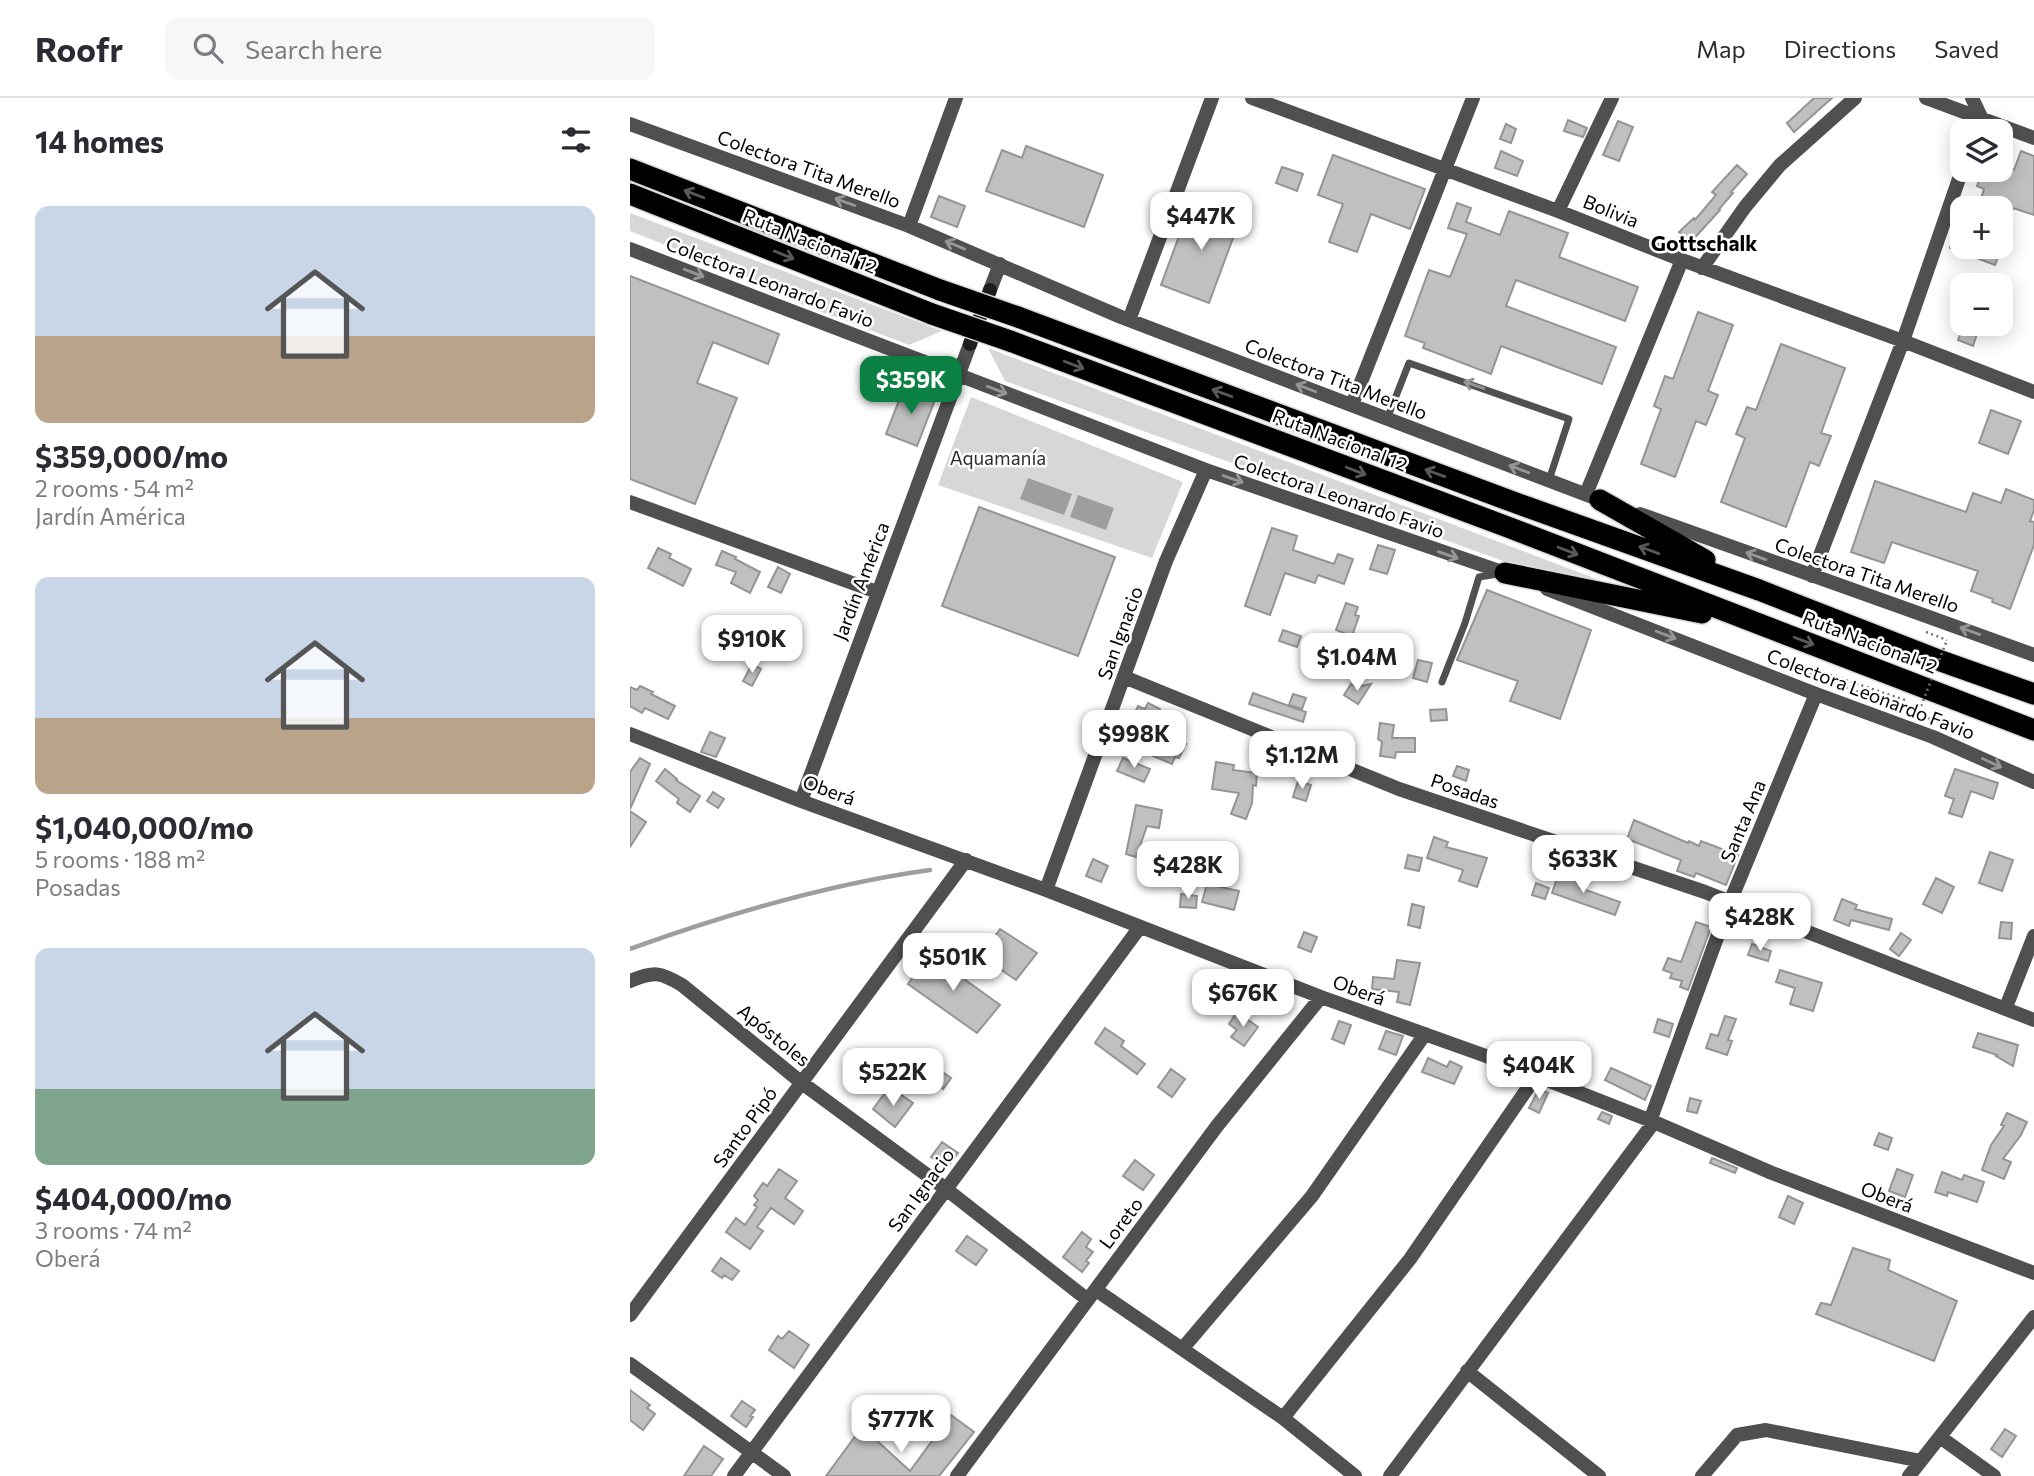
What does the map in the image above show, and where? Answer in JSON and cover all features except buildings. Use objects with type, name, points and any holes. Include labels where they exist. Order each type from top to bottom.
[{"type":"highway","name":"Ruta Nacional 12","points":[[630,169],[940,290],[1759,590],[1941,662],[2034,694]]},
{"type":"highway","name":"Ruta Nacional 12","points":[[630,194],[932,314],[1492,522],[2034,730]]},
{"type":"highway","points":[[1593,497],[1759,590]]},
{"type":"highway","points":[[1505,573],[1762,626]]},
{"type":"street","points":[[909,226],[956,98]]},
{"type":"street","points":[[1129,320],[1212,98]]},
{"type":"street","name":"Bolivia","points":[[1252,98],[1558,211],[2034,393]]},
{"type":"street","points":[[1352,405],[1473,98]]},
{"type":"street","points":[[1558,211],[1612,98]]},
{"type":"street","points":[[1702,268],[1745,207],[1780,165],[1855,98]]},
{"type":"street","points":[[1926,98],[1968,119]]},
{"type":"street","points":[[1972,98],[1977,119]]},
{"type":"street","name":"Colectora Tita Merello","points":[[630,124],[909,226],[1129,320],[1549,481],[2034,655]]},
{"type":"street","points":[[2013,133],[2034,138]]},
{"type":"street","points":[[1812,576],[1902,341],[1958,182]]},
{"type":"street","name":"Colectora Leonardo Favio","points":[[630,248],[1206,470],[1505,573],[1933,737],[2034,782]]},
{"type":"street","points":[[1593,497],[1682,260]]},
{"type":"street","name":"Jardín América","points":[[800,801],[1000,264]]},
{"type":"street","name":"San Ignacio","points":[[1046,890],[1166,561],[1206,470]]},
{"type":"street","points":[[630,502],[877,593]]},
{"type":"street","name":"Posadas","points":[[1124,677],[1398,789],[1730,902],[2034,1020]]},
{"type":"street","name":"Santa Ana","points":[[1390,1476],[1652,1121],[1730,902],[1816,694]]},
{"type":"street","name":"Oberá","points":[[630,734],[800,801],[966,860],[1321,997],[1536,1076],[1652,1121],[1772,1173],[2034,1273]]},
{"type":"street","name":"Santo Pipó","points":[[630,1315],[966,860]]},
{"type":"street","name":"San Ignacio","points":[[734,1476],[1140,927]]},
{"type":"street","points":[[2006,1007],[2034,936]]},
{"type":"street","name":"Apóstoles","points":[[630,981],[648,973],[665,975],[673,980],[802,1083],[946,1189],[1092,1295],[1183,1348],[1283,1418],[1355,1476]]},
{"type":"street","name":"Loreto","points":[[957,1476],[1217,1126],[1321,997]]},
{"type":"street","points":[[1183,1348],[1312,1196],[1425,1034]]},
{"type":"street","points":[[1283,1418],[1410,1259],[1536,1076]]},
{"type":"street","points":[[1909,1476],[2034,1317]]},
{"type":"street","points":[[630,1364],[784,1476]]},
{"type":"street","points":[[1467,1371],[1600,1476]]},
{"type":"street","points":[[1702,1476],[1737,1434],[1766,1430],[1921,1461]]},
{"type":"street","points":[[1940,1437],[1994,1476]]},
{"type":"lane","points":[[1387,419],[1409,363],[1569,419],[1549,481]]},
{"type":"lane","points":[[1442,682],[1479,577],[1505,573]]},
{"type":"path","points":[[1921,706],[1947,640]]},
{"type":"path","points":[[1909,702],[1801,665],[1799,670],[1939,722],[1933,737]]},
{"type":"green space","points":[[630,213],[942,331],[909,345],[796,302],[772,287],[630,231]]},
{"type":"green space","points":[[988,348],[1607,583],[1542,575],[1005,381]]},
{"type":"green space","name":"Aquamanía","points":[[971,397],[1183,482],[1152,558],[938,485]]},
{"type":"shaded area","points":[[1028,478],[1072,494],[1064,515],[1020,499]]},
{"type":"shaded area","points":[[1078,495],[1114,508],[1106,530],[1070,517]]},
{"type":"waterway","points":[[630,949],[778,902],[854,883],[930,870]]},
{"type":"district","name":"Gottschalk","points":[[1704,244]]}]
